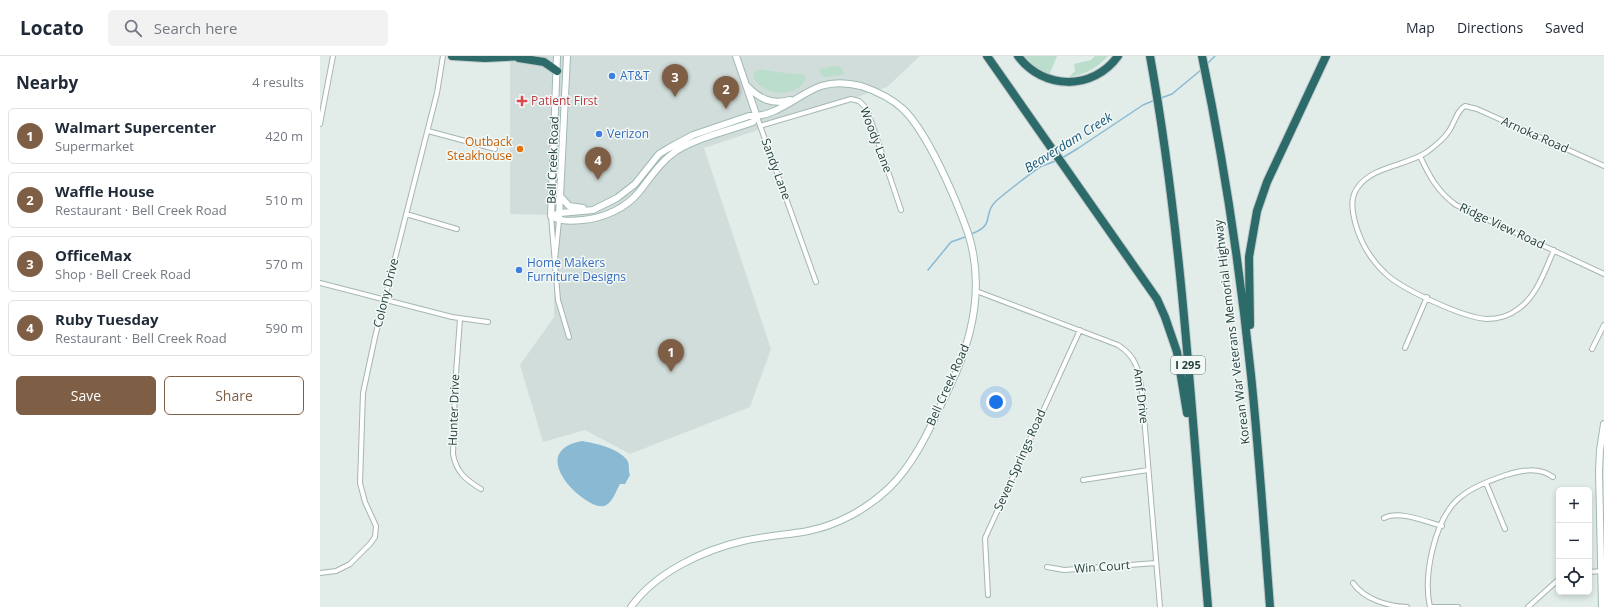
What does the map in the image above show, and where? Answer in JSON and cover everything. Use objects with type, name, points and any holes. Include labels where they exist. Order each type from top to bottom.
[{"type":"highway","points":[[452,56],[524,56]]},
{"type":"highway","points":[[987,56],[1146,281],[1165,317],[1179,361],[1195,454]]},
{"type":"highway","points":[[1018,56],[1030,69],[1043,77],[1070,82],[1095,76],[1109,66],[1118,56]]},
{"type":"highway","name":"I 295","points":[[1150,56],[1162,124],[1178,261],[1208,607]]},
{"type":"highway","name":"Korean War Veterans Memorial Highway","points":[[1202,56],[1229,203],[1251,374],[1270,607]]},
{"type":"highway","points":[[1251,374],[1248,268],[1254,222],[1267,182],[1326,56]]},
{"type":"highway","points":[[512,57],[544,62],[557,71]]},
{"type":"street","points":[[320,124],[333,56]]},
{"type":"street","name":"Colony Drive","points":[[320,573],[336,571],[350,564],[375,537],[376,531],[374,519],[365,502],[360,484],[361,412],[366,375],[428,131],[442,68],[443,56]]},
{"type":"street","name":"Bell Creek Road","points":[[551,216],[554,101],[557,56]]},
{"type":"street","name":"Bell Creek Road","points":[[559,221],[567,56]]},
{"type":"street","name":"Sandy Lane","points":[[736,56],[816,282]]},
{"type":"street","name":"Bell Creek Road","points":[[551,216],[560,213],[588,211],[601,206],[628,190],[652,161],[669,148],[693,136],[749,116],[757,117],[774,111],[819,87],[840,83],[867,88],[894,101],[911,118],[924,136],[960,212],[973,254],[976,291],[970,335],[958,368],[908,467],[888,489],[854,513],[829,525],[806,531],[742,541],[694,559],[678,567],[655,582],[631,607]]},
{"type":"street","points":[[746,85],[756,95],[770,102],[782,103],[797,98]]},
{"type":"street","name":"Woody Lane","points":[[760,126],[851,99],[859,101],[867,109],[901,210]]},
{"type":"street","name":"Arnoka Road","points":[[1420,156],[1446,135],[1461,109],[1465,106],[1477,109],[1604,166]]},
{"type":"street","name":"Bell Creek Road","points":[[551,216],[559,221],[591,218],[614,212],[634,198],[658,167],[678,150],[753,122],[757,117]]},
{"type":"street","points":[[428,131],[495,149]]},
{"type":"street","points":[[1420,156],[1368,177],[1354,193],[1352,206],[1359,235],[1376,263],[1389,277],[1426,298],[1478,318],[1494,318],[1508,315],[1523,305],[1530,298],[1554,250]]},
{"type":"street","name":"Ridge View Road","points":[[1420,156],[1434,184],[1441,194],[1456,205],[1604,274]]},
{"type":"street","points":[[560,196],[565,203],[572,208],[601,206]]},
{"type":"street","points":[[406,214],[457,229]]},
{"type":"street","points":[[551,216],[559,310],[569,337]]},
{"type":"street","points":[[555,263],[558,245],[559,221]]},
{"type":"street","points":[[320,283],[460,319],[488,322]]},
{"type":"street","name":"Amf Drive","points":[[976,291],[1080,330],[1123,348],[1137,364],[1142,392],[1160,607]]},
{"type":"street","points":[[1405,348],[1426,298]]},
{"type":"street","name":"Hunter Drive","points":[[460,319],[455,387],[453,454],[455,464],[462,475],[481,490]]},
{"type":"street","points":[[1592,349],[1604,325]]},
{"type":"street","name":"Seven Springs Road","points":[[988,595],[985,538],[1080,330]]},
{"type":"street","points":[[1602,607],[1600,457],[1604,424]]},
{"type":"street","points":[[1083,480],[1148,470]]},
{"type":"street","points":[[1458,607],[1430,607],[1428,570],[1448,511],[1458,499],[1475,487],[1486,482],[1511,474],[1532,470],[1543,471],[1553,477]]},
{"type":"street","points":[[1486,482],[1505,529]]},
{"type":"street","points":[[1384,518],[1390,516],[1400,516],[1442,526]]},
{"type":"street","name":"Win Court","points":[[1048,567],[1064,570],[1156,563]]},
{"type":"street","points":[[1592,572],[1602,571]]},
{"type":"street","points":[[1531,606],[1556,582]]},
{"type":"street","points":[[1353,583],[1359,591],[1370,598],[1408,607]]},
{"type":"shaded area","points":[[510,56],[920,56],[887,87],[704,148],[771,349],[750,407],[630,454],[585,430],[543,442],[520,365],[554,317],[554,215],[510,214]]},
{"type":"green space","points":[[1024,56],[1057,56],[1049,75],[1040,71]]},
{"type":"green space","points":[[1095,56],[1108,56],[1090,70],[1069,77],[1075,71],[1074,64],[1091,60]]},
{"type":"green space","points":[[832,66],[841,67],[844,73],[841,75],[824,77],[819,72],[820,69]]},
{"type":"green space","points":[[759,69],[801,74],[806,77],[802,84],[796,89],[787,92],[770,91],[762,87],[756,81],[753,74]]},
{"type":"water","points":[[582,441],[612,449],[623,456],[628,462],[630,475],[625,484],[620,484],[612,500],[607,505],[596,505],[585,500],[564,480],[559,468],[558,456],[565,447]]},
{"type":"waterway","name":"Beaverdam Creek","points":[[1207,64],[1215,56]]},
{"type":"waterway","name":"Beaverdam Creek","points":[[1161,98],[1172,94],[1201,70]]},
{"type":"waterway","name":"Beaverdam Creek","points":[[1062,158],[1143,105],[1155,100]]},
{"type":"waterway","name":"Beaverdam Creek","points":[[971,234],[979,231],[986,224],[991,207],[998,199],[1042,166],[1057,160]]},
{"type":"waterway","name":"Beaverdam Creek","points":[[928,270],[951,242],[968,236]]},
{"type":"place","name":"AT&T","points":[[612,76]]},
{"type":"place","name":"OfficeMax","points":[[675,97]]},
{"type":"place","name":"Patient First","points":[[522,101]]},
{"type":"place","name":"Waffle House","points":[[726,109]]},
{"type":"place","name":"Verizon","points":[[599,134]]},
{"type":"place","name":"Outback Steakhouse","points":[[520,149]]},
{"type":"place","name":"Ruby Tuesday","points":[[598,180]]},
{"type":"place","name":"Home Makers Furniture Designs","points":[[519,270]]},
{"type":"place","name":"Walmart Supercenter","points":[[671,372]]}]
